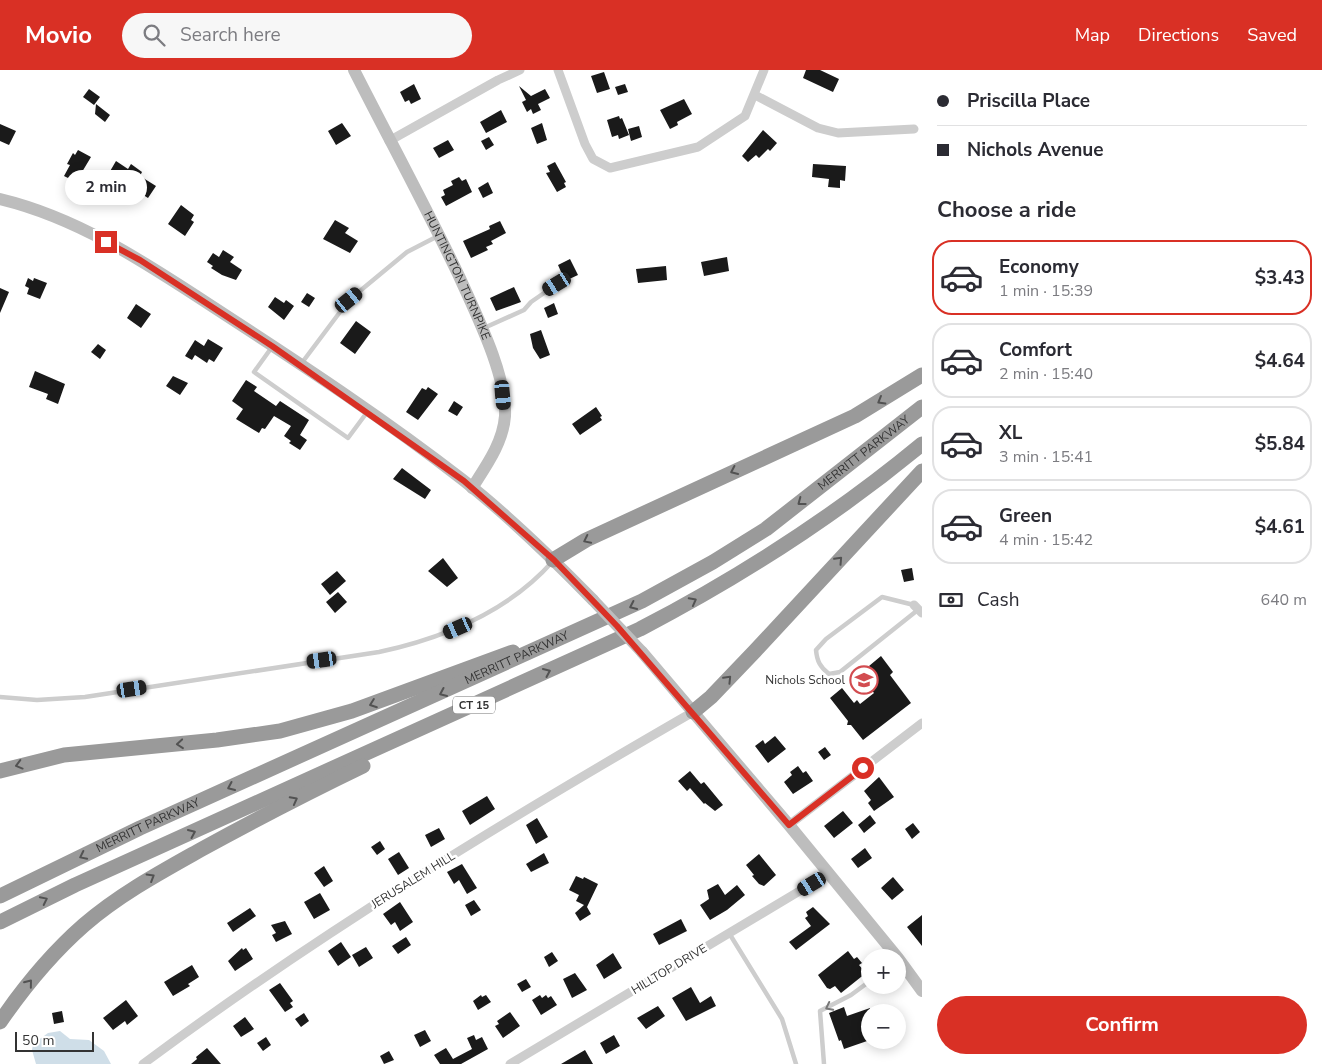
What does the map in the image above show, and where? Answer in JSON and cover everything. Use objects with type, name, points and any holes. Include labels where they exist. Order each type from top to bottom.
[{"type":"highway","points":[[554,560],[586,540],[855,416],[922,375]]},
{"type":"highway","name":"MERRITT PARKWAY","points":[[0,896],[140,828],[551,644],[642,601],[713,562],[766,529],[922,407]]},
{"type":"highway","name":"MERRITT PARKWAY","points":[[0,922],[75,885],[640,629],[756,565],[834,512],[922,444]]},
{"type":"highway","points":[[693,712],[711,697],[748,658],[922,470]]},
{"type":"highway","points":[[0,771],[64,755],[217,740],[295,728],[352,711],[508,653],[551,644]]},
{"type":"highway","points":[[0,1022],[28,984],[59,949],[84,925],[128,891],[238,829],[444,727],[514,687]]},
{"type":"main road","name":"HUNTINGTON TURNPIKE","points":[[354,70],[439,236],[482,328],[503,395],[505,416],[501,436],[494,452],[472,488]]},
{"type":"main road","points":[[0,199],[71,224],[140,260],[272,346],[368,412],[472,488],[554,560],[642,652],[789,825],[890,949]]},
{"type":"main road","points":[[906,969],[922,991]]},
{"type":"street","points":[[390,141],[498,80],[520,70]]},
{"type":"street","points":[[558,70],[585,144],[594,159],[610,168],[698,147],[745,116],[764,70]]},
{"type":"street","points":[[755,95],[818,128],[834,132],[914,129]]},
{"type":"street","name":"JERUSALEM HILL","points":[[143,1064],[320,938],[559,790],[693,712]]},
{"type":"street","points":[[789,825],[922,723]]},
{"type":"street","name":"HILLTOP DRIVE","points":[[510,1064],[828,874]]},
{"type":"lane","points":[[300,366],[349,300],[407,252],[439,236]]},
{"type":"lane","points":[[482,328],[524,310],[531,302],[557,284]]},
{"type":"lane","points":[[272,346],[254,372],[348,438],[368,412]]},
{"type":"lane","points":[[0,697],[36,700],[85,697],[379,652],[418,643],[454,630],[490,611],[540,575],[554,560]]},
{"type":"lane","points":[[882,598],[918,609],[840,672],[829,674],[822,669],[816,650],[826,639],[874,603],[882,598]]},
{"type":"lane","points":[[729,933],[782,1018],[796,1064]]},
{"type":"lane","points":[[824,1064],[820,1011],[861,988]]},
{"type":"shaded area","points":[[60,1031],[70,1039],[89,1040],[104,1051],[111,1064],[36,1064],[32,1050],[33,1044],[48,1033]]},
{"type":"building","points":[[806,70],[820,70],[839,79],[833,92],[803,78]]},
{"type":"building","points":[[604,72],[610,89],[597,93],[591,76]]},
{"type":"building","points":[[414,84],[421,99],[411,104],[409,100],[405,102],[400,92]]},
{"type":"building","points":[[625,84],[628,92],[618,95],[615,87]]},
{"type":"building","points":[[519,86],[531,96],[545,89],[550,98],[538,104],[541,110],[533,114],[531,109],[527,112],[522,102],[526,100]]},
{"type":"building","points":[[89,89],[100,97],[94,105],[83,97]]},
{"type":"building","points":[[684,99],[692,114],[677,122],[678,125],[670,129],[660,110]]},
{"type":"building","points":[[96,104],[110,115],[105,122],[95,114]]},
{"type":"building","points":[[501,110],[507,122],[486,133],[480,122]]},
{"type":"building","points":[[619,116],[620,119],[622,118],[629,135],[619,139],[618,135],[612,137],[607,120]]},
{"type":"building","points":[[342,123],[351,136],[336,145],[328,131]]},
{"type":"building","points":[[542,123],[547,140],[537,144],[531,128]]},
{"type":"building","points":[[0,124],[16,131],[9,145],[0,141]]},
{"type":"building","points":[[639,126],[642,137],[631,141],[628,129]]},
{"type":"building","points":[[763,130],[777,143],[770,151],[768,149],[759,158],[756,155],[748,162],[742,156]]},
{"type":"building","points":[[489,137],[494,145],[486,150],[481,141]]},
{"type":"building","points":[[448,140],[454,150],[439,158],[433,148]]},
{"type":"building","points":[[78,150],[91,157],[76,182],[64,176],[70,165],[67,164],[73,153],[75,155]]},
{"type":"building","points":[[116,161],[128,169],[131,164],[142,172],[140,176],[156,186],[148,198],[132,188],[130,191],[119,184],[121,181],[109,173]]},
{"type":"building","points":[[555,162],[566,182],[564,183],[566,187],[557,192],[546,173],[550,172],[547,166]]},
{"type":"building","points":[[813,164],[846,166],[845,181],[840,180],[840,188],[828,187],[829,179],[812,177]]},
{"type":"building","points":[[459,177],[462,181],[466,179],[472,192],[446,206],[441,197],[445,195],[443,190],[453,185],[451,181]]},
{"type":"building","points":[[488,182],[493,193],[483,198],[478,188]]},
{"type":"building","points":[[181,205],[194,215],[191,220],[194,222],[185,236],[168,224]]},
{"type":"building","points":[[335,220],[349,228],[345,233],[358,241],[350,253],[323,239]]},
{"type":"building","points":[[500,221],[506,233],[491,241],[493,244],[486,247],[488,250],[471,258],[463,241],[490,229],[489,226]]},
{"type":"building","points":[[223,250],[234,257],[230,262],[242,270],[236,280],[222,275],[211,268],[213,266],[207,262],[213,253],[219,257]]},
{"type":"building","points":[[727,257],[729,271],[704,276],[701,262]]},
{"type":"building","points":[[570,259],[578,275],[565,281],[558,265]]},
{"type":"building","points":[[666,266],[667,280],[638,283],[636,269]]},
{"type":"building","points":[[28,278],[33,281],[34,278],[47,283],[40,299],[27,294],[29,288],[25,286]]},
{"type":"building","points":[[514,287],[521,302],[496,311],[490,298]]},
{"type":"building","points":[[0,288],[9,292],[0,313]]},
{"type":"building","points":[[307,293],[315,298],[309,307],[301,302]]},
{"type":"building","points":[[275,297],[284,303],[286,300],[294,306],[284,320],[268,307]]},
{"type":"building","points":[[554,303],[558,314],[548,318],[544,308]]},
{"type":"building","points":[[136,304],[151,314],[141,328],[127,318]]},
{"type":"building","points":[[356,321],[371,332],[355,354],[340,343]]},
{"type":"building","points":[[541,330],[550,355],[540,359],[533,348],[530,334]]},
{"type":"building","points":[[208,339],[223,348],[214,362],[209,359],[207,363],[195,355],[192,360],[185,356],[195,340],[204,346]]},
{"type":"building","points":[[98,344],[106,350],[100,359],[91,352]]},
{"type":"building","points":[[35,371],[65,384],[58,404],[46,399],[48,394],[29,387]]},
{"type":"building","points":[[173,376],[188,383],[180,395],[166,386]]},
{"type":"building","points":[[246,380],[257,387],[254,391],[276,406],[280,401],[309,420],[300,435],[307,440],[300,450],[289,443],[291,441],[284,436],[291,426],[274,416],[265,429],[262,428],[259,433],[236,419],[243,409],[232,401]]},
{"type":"building","points":[[428,387],[438,394],[418,420],[406,412],[422,388],[426,390]]},
{"type":"building","points":[[454,401],[463,407],[457,416],[448,411]]},
{"type":"building","points":[[596,407],[602,416],[600,417],[602,420],[580,435],[572,424]]},
{"type":"building","points":[[402,468],[431,490],[425,499],[393,479]]},
{"type":"building","points":[[443,558],[458,578],[447,587],[428,571]]},
{"type":"building","points":[[912,568],[914,580],[904,582],[901,570]]},
{"type":"building","points":[[337,571],[346,581],[330,595],[321,584]]},
{"type":"building","points":[[338,592],[347,602],[335,613],[326,602]]},
{"type":"building","points":[[881,656],[893,672],[890,675],[911,703],[863,740],[851,725],[847,725],[848,721],[830,698],[842,688],[854,703],[857,700],[860,704],[874,693],[870,688],[873,686],[864,675],[872,669],[869,666]]},
{"type":"building","points":[[775,736],[786,749],[768,763],[755,746],[763,740],[765,744]]},
{"type":"building","points":[[825,747],[831,755],[824,760],[818,752]]},
{"type":"building","points":[[798,766],[803,773],[806,771],[813,781],[793,794],[784,782],[792,775],[790,772]]},
{"type":"building","points":[[690,771],[701,784],[704,782],[723,805],[715,811],[704,804],[690,788],[687,791],[678,781]]},
{"type":"building","points":[[879,777],[894,797],[874,811],[868,803],[871,800],[864,791]]},
{"type":"building","points":[[487,796],[495,809],[470,825],[462,811]]},
{"type":"building","points":[[843,811],[853,823],[834,838],[824,826]]},
{"type":"building","points":[[870,815],[876,823],[864,833],[858,825]]},
{"type":"building","points":[[537,818],[548,837],[536,844],[526,825]]},
{"type":"building","points":[[913,823],[920,832],[912,839],[905,829]]},
{"type":"building","points":[[439,828],[445,839],[431,847],[425,835]]},
{"type":"building","points":[[380,841],[385,849],[377,855],[371,847]]},
{"type":"building","points":[[865,848],[872,858],[858,868],[851,859]]},
{"type":"building","points":[[399,852],[409,868],[398,875],[388,859]]},
{"type":"building","points":[[544,853],[549,863],[531,872],[526,864]]},
{"type":"building","points":[[759,854],[776,875],[764,886],[759,884],[752,876],[754,875],[746,865]]},
{"type":"building","points":[[462,864],[477,888],[467,894],[459,880],[454,884],[447,872]]},
{"type":"building","points":[[324,866],[333,881],[324,887],[314,873]]},
{"type":"building","points":[[576,876],[583,879],[584,877],[598,884],[587,907],[591,914],[580,921],[575,913],[584,905],[576,901],[579,895],[569,890]]},
{"type":"building","points":[[893,877],[904,890],[892,900],[881,888]]},
{"type":"building","points":[[718,884],[725,895],[737,885],[745,895],[727,910],[710,920],[700,905],[709,899],[707,890]]},
{"type":"building","points":[[320,893],[330,910],[314,919],[304,902]]},
{"type":"building","points":[[474,900],[481,910],[471,916],[465,905]]},
{"type":"building","points":[[400,902],[413,922],[400,931],[395,922],[391,925],[383,914]]},
{"type":"building","points":[[813,907],[830,924],[796,950],[789,942],[811,926],[805,918],[808,916],[806,912]]},
{"type":"building","points":[[250,908],[256,916],[233,932],[227,923]]},
{"type":"building","points":[[922,915],[922,946],[907,927]]},
{"type":"building","points":[[681,919],[687,931],[659,945],[653,934]]},
{"type":"building","points":[[285,921],[292,934],[276,942],[272,935],[276,933],[271,925]]},
{"type":"building","points":[[406,937],[411,945],[398,954],[392,946]]},
{"type":"building","points":[[341,942],[351,957],[338,966],[328,951]]},
{"type":"building","points":[[366,947],[373,958],[359,967],[352,955]]},
{"type":"building","points":[[242,948],[243,950],[246,948],[253,959],[235,971],[228,961]]},
{"type":"building","points":[[848,951],[854,959],[857,957],[861,962],[859,965],[861,967],[861,977],[841,993],[835,986],[830,989],[827,988],[818,975]]},
{"type":"building","points":[[552,952],[558,961],[549,967],[544,957]]},
{"type":"building","points":[[613,953],[622,968],[604,979],[596,965]]},
{"type":"building","points":[[192,965],[199,977],[188,984],[190,986],[173,996],[164,982]]},
{"type":"building","points":[[575,973],[587,990],[572,998],[563,979]]},
{"type":"building","points":[[526,979],[531,987],[522,992],[517,984]]},
{"type":"building","points":[[280,983],[293,1001],[290,1003],[293,1007],[285,1012],[269,990]]},
{"type":"building","points":[[691,987],[700,1003],[711,996],[716,1006],[686,1021],[672,998]]},
{"type":"building","points":[[481,995],[482,997],[486,995],[491,1002],[478,1010],[473,1001]]},
{"type":"building","points":[[540,995],[542,998],[546,995],[548,998],[551,996],[557,1005],[541,1015],[532,1000]]},
{"type":"building","points":[[126,1000],[138,1016],[127,1025],[125,1021],[113,1030],[103,1018]]},
{"type":"building","points":[[658,1006],[665,1016],[646,1029],[637,1018]]},
{"type":"building","points":[[844,1007],[847,1016],[861,1011],[861,1043],[844,1049],[841,1040],[839,1041],[829,1013]]},
{"type":"building","points":[[62,1011],[64,1022],[54,1024],[52,1013]]},
{"type":"building","points":[[510,1012],[520,1026],[503,1038],[495,1026],[499,1024],[497,1021]]},
{"type":"building","points":[[304,1013],[309,1021],[301,1027],[295,1019]]},
{"type":"building","points":[[245,1017],[254,1029],[241,1037],[233,1026]]},
{"type":"building","points":[[425,1030],[431,1041],[420,1047],[414,1035]]},
{"type":"building","points":[[474,1035],[476,1040],[482,1037],[488,1049],[461,1064],[440,1064],[434,1055],[446,1048],[453,1059],[472,1049],[467,1038]]},
{"type":"building","points":[[614,1035],[620,1046],[606,1054],[600,1043]]},
{"type":"building","points":[[266,1037],[271,1045],[263,1051],[257,1043]]},
{"type":"building","points":[[207,1048],[221,1064],[191,1064],[197,1059],[196,1057]]},
{"type":"building","points":[[585,1050],[593,1064],[561,1064]]},
{"type":"building","points":[[389,1051],[394,1060],[384,1064],[380,1056]]},
{"type":"place","name":"Nichols School","points":[[864,680]]},
{"type":"route","points":[[106,242],[140,260],[272,346],[399,433],[464,481],[554,560],[593,600],[642,652],[789,825],[863,768]]}]
